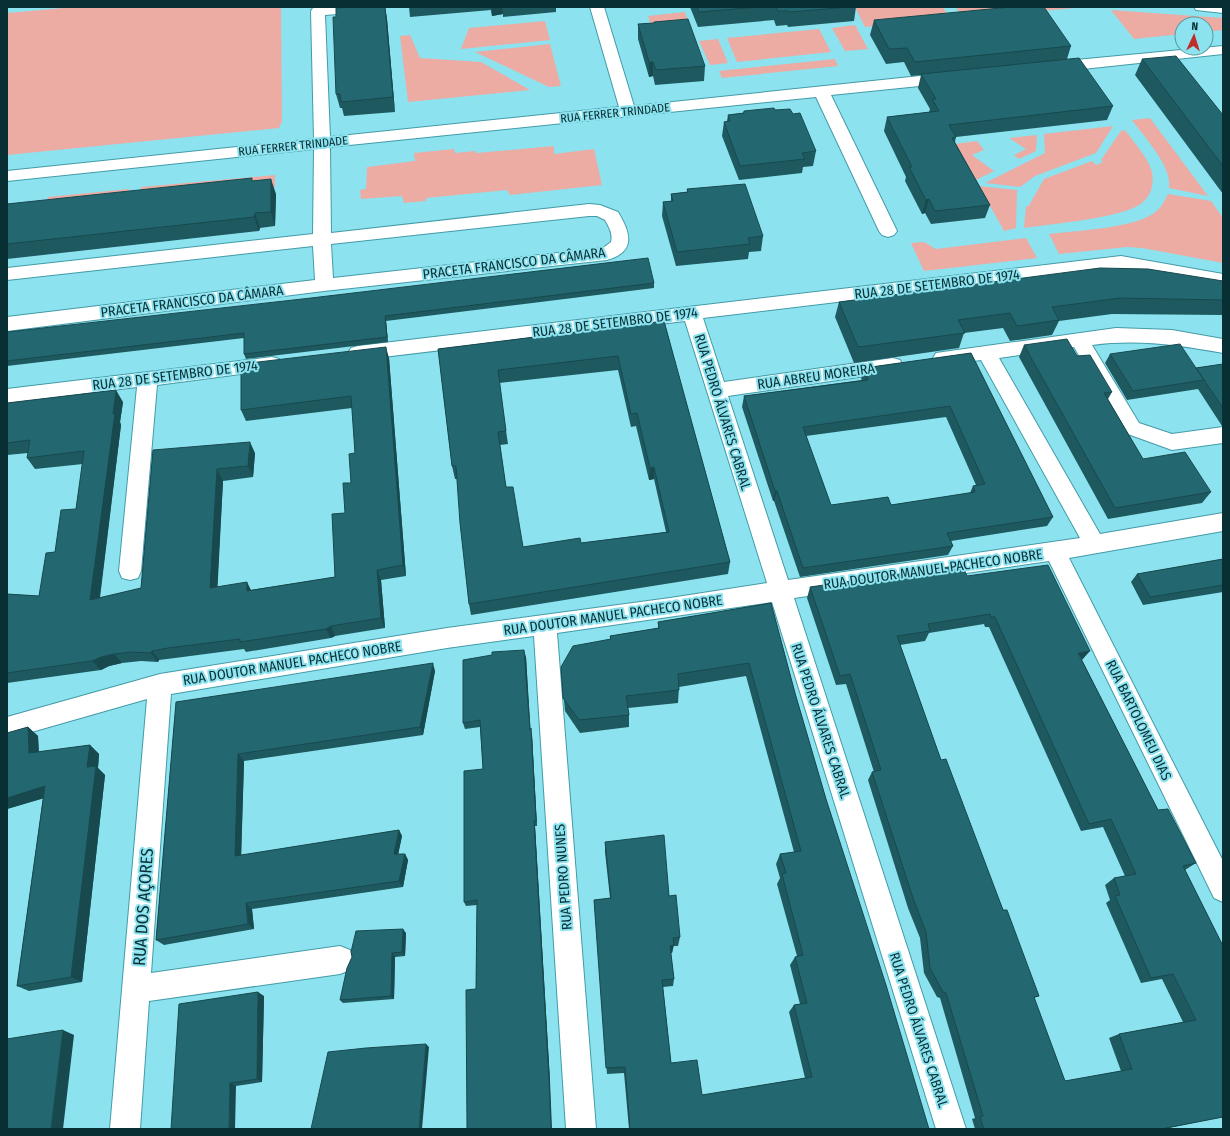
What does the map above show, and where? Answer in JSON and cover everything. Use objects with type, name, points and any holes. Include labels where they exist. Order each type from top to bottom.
[{"type":"street","points":[[597,7],[628,112]]},
{"type":"street","points":[[1200,7],[1223,9]]},
{"type":"street","points":[[324,285],[318,12],[364,8]]},
{"type":"street","points":[[1044,68],[1177,61],[1222,51]]},
{"type":"street","name":"RUA FERRER TRINDADE","points":[[7,176],[964,77]]},
{"type":"street","points":[[822,92],[888,231]]},
{"type":"street","name":"PRACETA FRANCISCO DA CÂMARA","points":[[7,274],[589,210],[600,211],[612,216],[621,238],[621,243],[617,249],[607,254],[324,285],[7,324]]},
{"type":"street","name":"RUA 28 DE SETEMBRO DE 1974","points":[[341,355],[1121,262],[1223,280]]},
{"type":"street","name":"RUA PEDRO ÁLVARES CABRAL","points":[[692,313],[951,1129]]},
{"type":"street","name":"RUA ABREU MOREIRA","points":[[716,390],[986,352],[1124,335],[1172,337],[1223,346]]},
{"type":"street","points":[[1079,340],[1132,428],[1172,442],[1223,435]]},
{"type":"street","points":[[986,352],[1095,544]]},
{"type":"street","name":"RUA 28 DE SETEMBRO DE 1974","points":[[7,396],[287,362]]},
{"type":"street","points":[[130,571],[148,379]]},
{"type":"street","name":"RUA DOUTOR MANUEL PACHECO NOBRE","points":[[7,728],[160,685],[447,638],[670,608],[1055,551],[1223,522]]},
{"type":"street","name":"RUA BARTOLOMEU DIAS","points":[[1055,551],[1223,889]]},
{"type":"street","name":"RUA PEDRO NUNES","points":[[545,625],[581,1129]]},
{"type":"street","name":"RUA DOS AÇORES","points":[[125,1129],[160,685]]},
{"type":"street","points":[[137,989],[340,960]]},
{"type":"shaded area","points":[[75,7],[281,7],[282,121],[279,128],[7,155],[7,13]]},
{"type":"shaded area","points":[[855,7],[943,7],[950,19],[865,27]]},
{"type":"shaded area","points":[[956,7],[1075,7],[1075,8],[962,18]]},
{"type":"shaded area","points":[[1111,10],[1195,16],[1174,16],[1174,35],[1134,39]]},
{"type":"shaded area","points":[[685,12],[690,27],[653,31],[648,16]]},
{"type":"shaded area","points":[[1214,17],[1223,18],[1223,30],[1214,31]]},
{"type":"shaded area","points":[[545,21],[550,40],[461,49],[469,28]]},
{"type":"shaded area","points":[[855,25],[868,49],[845,51],[832,28]]},
{"type":"shaded area","points":[[819,29],[831,52],[737,62],[727,38]]},
{"type":"shaded area","points":[[410,35],[420,58],[481,62],[530,90],[408,102],[400,36]]},
{"type":"shaded area","points":[[718,39],[728,63],[710,65],[699,41]]},
{"type":"shaded area","points":[[550,44],[561,86],[549,87],[475,52]]},
{"type":"shaded area","points":[[835,59],[838,66],[722,78],[719,71]]},
{"type":"shaded area","points":[[1150,118],[1208,196],[1169,188],[1169,180],[1162,162],[1132,120]]},
{"type":"shaded area","points":[[1113,126],[1096,153],[1035,176],[1020,187],[985,183],[1045,153],[1044,134]]},
{"type":"shaded area","points":[[1125,130],[1144,156],[1152,172],[1152,188],[1143,202],[1134,208],[1087,220],[1024,228],[1026,206],[1028,207],[1044,179],[1092,161],[1096,165],[1103,162],[1101,160],[1121,131]]},
{"type":"shaded area","points":[[1037,135],[1036,151],[1019,159],[1014,155],[1026,149],[1009,138]]},
{"type":"shaded area","points":[[977,141],[984,150],[972,155],[994,171],[976,180],[955,144]]},
{"type":"shaded area","points":[[554,146],[554,154],[594,149],[602,185],[510,195],[507,190],[426,198],[426,201],[404,203],[402,196],[361,199],[360,190],[366,189],[367,167],[415,161],[414,153],[454,149],[455,153],[475,151],[476,153]]},
{"type":"shaded area","points":[[275,175],[275,187],[140,200],[141,187]]},
{"type":"shaded area","points":[[979,186],[1017,190],[1016,228],[1004,231]]},
{"type":"shaded area","points":[[129,189],[127,201],[46,210],[48,197]]},
{"type":"shaded area","points":[[1168,194],[1211,201],[1223,218],[1223,263],[1142,248],[1127,247],[1059,254],[1049,234],[1116,226],[1142,219],[1157,211]]},
{"type":"shaded area","points":[[1026,238],[1037,258],[924,271],[911,243],[924,242],[936,249]]},
{"type":"building","points":[[385,7],[393,97],[341,102],[340,94],[336,94],[333,17],[336,17],[336,8]]},
{"type":"building","points":[[697,7],[759,7],[699,12]]},
{"type":"building","points":[[776,7],[849,7],[790,12],[778,11]]},
{"type":"building","points":[[1011,7],[1044,7],[1071,46],[915,62],[907,48],[889,49],[874,20]]},
{"type":"building","points":[[688,19],[705,66],[656,70],[653,62],[649,62],[638,24]]},
{"type":"building","points":[[1176,56],[1223,115],[1223,166],[1142,59]]},
{"type":"building","points":[[1079,58],[1113,106],[949,125],[956,137],[952,138],[990,205],[935,211],[929,199],[926,200],[909,167],[912,167],[887,117],[939,111],[932,99],[936,99],[921,74]]},
{"type":"building","points":[[774,108],[775,110],[790,109],[793,114],[800,113],[816,151],[802,153],[805,159],[740,166],[724,122],[730,121],[728,115],[744,113],[744,111]]},
{"type":"building","points":[[252,178],[252,181],[271,179],[271,212],[255,213],[254,217],[7,244],[7,204]]},
{"type":"building","points":[[745,184],[763,236],[748,238],[750,244],[677,252],[663,202],[673,201],[671,194],[688,192],[687,189]]},
{"type":"building","points":[[648,258],[654,283],[385,316],[387,337],[244,354],[244,333],[7,361],[7,332]]},
{"type":"building","points":[[1100,268],[1148,269],[1223,281],[1223,300],[1120,298],[1052,307],[1059,320],[1017,326],[1010,313],[958,320],[965,333],[858,347],[839,302]]},
{"type":"building","points":[[664,321],[730,562],[469,604],[460,523],[456,466],[452,466],[438,349]],"holes":[[[618,356],[631,414],[637,413],[650,468],[654,467],[669,532],[581,543],[580,538],[523,547],[513,487],[506,487],[498,432],[506,431],[498,370]]]},
{"type":"building","points":[[1067,339],[1077,356],[1090,355],[1112,392],[1104,393],[1143,459],[1185,452],[1211,492],[1115,508],[1024,345]]},
{"type":"building","points":[[1180,344],[1204,380],[1133,391],[1110,354]]},
{"type":"building","points":[[386,347],[403,565],[377,570],[381,618],[331,626],[326,629],[240,642],[240,639],[168,648],[152,651],[151,653],[133,652],[114,654],[92,661],[7,673],[7,594],[39,596],[46,553],[55,552],[61,510],[76,509],[84,451],[27,458],[30,440],[7,443],[7,403],[116,390],[113,414],[115,413],[90,600],[141,588],[153,450],[250,442],[248,466],[217,469],[210,588],[247,582],[247,591],[335,577],[332,514],[345,513],[343,483],[351,483],[349,454],[355,453],[351,396],[241,410],[241,364]]},
{"type":"building","points":[[971,353],[1053,517],[947,533],[953,546],[803,568],[777,491],[775,491],[744,396],[868,380],[864,368]],"holes":[[[950,406],[985,484],[973,486],[975,492],[891,505],[888,497],[831,505],[803,427]]]},
{"type":"building","points":[[1223,364],[1223,408],[1196,368]]},
{"type":"building","points":[[1223,559],[1223,585],[1150,597],[1137,574]]},
{"type":"building","points":[[962,565],[967,576],[1048,565],[1090,651],[1078,653],[1158,810],[1168,809],[1196,863],[1183,866],[1223,946],[1223,1117],[1161,1129],[984,1129],[980,1117],[983,1116],[946,993],[943,992],[930,968],[926,932],[914,901],[872,772],[881,770],[850,674],[840,676],[810,587]],"holes":[[[990,614],[991,617],[995,617],[1089,824],[1111,819],[1136,874],[1114,878],[1120,895],[1115,896],[1151,978],[1173,974],[1196,1020],[1119,1034],[1132,1069],[1065,1081],[1034,997],[1039,996],[1007,910],[1003,910],[946,759],[941,760],[897,636],[930,631],[928,624]]]},
{"type":"building","points":[[771,603],[795,693],[826,799],[886,985],[929,1129],[630,1129],[625,1067],[606,1068],[594,900],[611,898],[605,842],[664,835],[669,896],[676,895],[680,937],[673,938],[674,945],[670,946],[674,979],[662,980],[671,1063],[697,1060],[702,1095],[812,1077],[794,1005],[807,1003],[795,957],[803,955],[782,874],[786,873],[780,854],[801,851],[749,663],[678,674],[679,690],[626,696],[629,715],[579,720],[563,698],[561,667],[573,646],[611,639],[610,636],[659,628],[658,622]]},
{"type":"building","points":[[524,650],[530,730],[531,728],[536,821],[534,821],[551,1129],[467,1129],[466,990],[476,989],[477,900],[464,902],[464,771],[483,769],[480,720],[463,723],[463,660],[492,655],[492,652]]},
{"type":"building","points":[[433,663],[420,727],[238,754],[235,856],[399,830],[394,854],[405,854],[399,881],[246,903],[248,924],[156,940],[176,702]]},
{"type":"building","points":[[28,727],[29,753],[90,745],[87,767],[96,766],[71,977],[17,986],[45,786],[7,798],[7,733]]},
{"type":"building","points":[[403,929],[402,952],[392,953],[391,996],[340,1000],[347,968],[352,957],[351,952],[356,931]]},
{"type":"building","points":[[258,992],[257,1079],[230,1083],[229,1129],[171,1129],[179,1004]]},
{"type":"building","points":[[63,1030],[51,1129],[7,1129],[7,1039]]},
{"type":"building","points":[[426,1044],[419,1129],[311,1129],[328,1052]]}]
